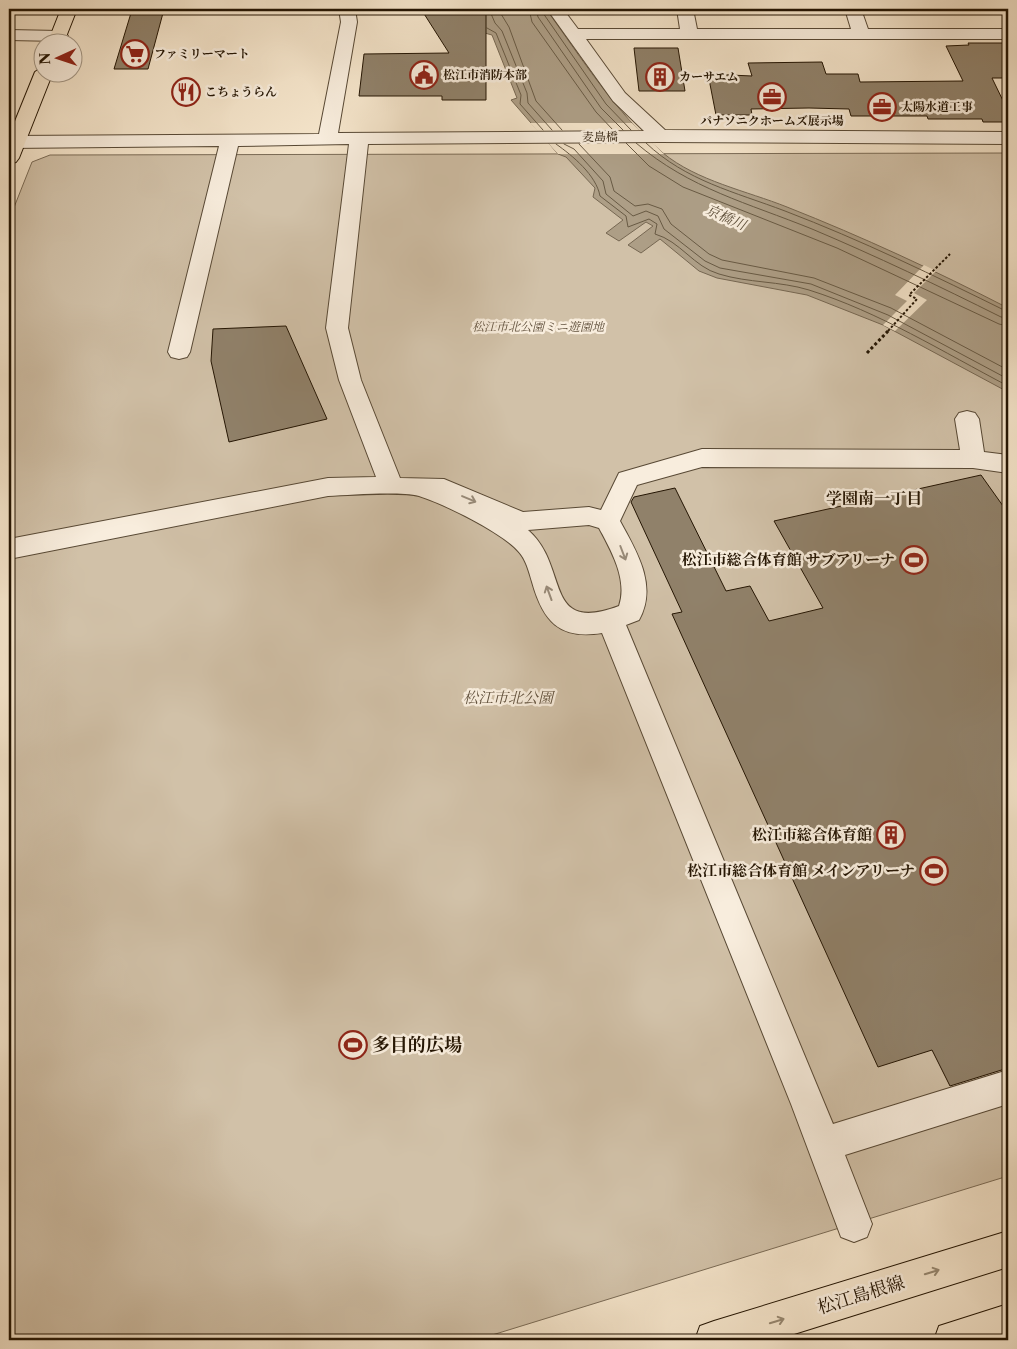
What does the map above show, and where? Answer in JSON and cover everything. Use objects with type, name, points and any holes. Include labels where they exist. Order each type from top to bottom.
[{"type":"main road","points":[[61,32],[69,9]]},
{"type":"main road","points":[[11,148],[40,82]]},
{"type":"main road","name":"松江島根線","points":[[714,1340],[1008,1249]]},
{"type":"main road","points":[[953,1340],[1008,1323]]},
{"type":"street","points":[[327,140],[349,22],[347,9]]},
{"type":"street","points":[[555,9],[619,97],[660,136]]},
{"type":"street","points":[[685,9],[690,34]]},
{"type":"street","points":[[853,9],[861,34]]},
{"type":"street","points":[[574,34],[1008,34]]},
{"type":"street","points":[[9,35],[32,37]]},
{"type":"street","name":"麦島橋","points":[[11,148],[230,140],[660,136],[1008,138]]},
{"type":"street","points":[[179,352],[230,140]]},
{"type":"street","points":[[359,140],[337,328],[350,380],[392,485]]},
{"type":"street","points":[[968,420],[973,459]]},
{"type":"street","points":[[608,521],[628,479],[702,458],[973,459],[1008,464]]},
{"type":"street","points":[[9,549],[328,486],[392,485],[444,488],[521,521],[545,521],[589,516],[608,521],[636,587],[636,601],[630,613],[610,620],[587,624],[573,623],[564,618],[556,611],[536,558],[527,544],[514,534],[470,510],[423,488]]},
{"type":"street","points":[[610,620],[824,1144],[854,1224]]},
{"type":"street","points":[[824,1144],[1008,1087]]},
{"type":"path","points":[[867,353],[917,299],[909,295],[950,254]]},
{"type":"green space","name":"松江市北公園","points":[[1008,153],[1008,1176],[476,1340],[9,1340],[9,220],[32,162],[50,155]]},
{"type":"water","name":"京橋川","points":[[475,9],[546,9],[600,84],[629,120],[645,137],[676,163],[707,178],[787,207],[871,242],[1008,308],[1008,392],[883,325],[807,295],[717,278],[699,271],[660,239],[641,253],[628,245],[653,226],[646,222],[619,241],[606,233],[623,220],[593,197],[595,188],[566,157],[558,154],[511,100],[517,98],[492,35],[481,32],[484,21]]},
{"type":"pier","points":[[530,123],[632,123],[664,154],[558,154]]},
{"type":"pier","points":[[924,265],[936,271],[914,293],[927,300],[895,331],[883,325],[907,301],[895,295]]},
{"type":"building","name":"松江市消防本部","points":[[421,9],[486,9],[486,100],[442,100],[442,96],[359,96],[364,54],[449,53]]},
{"type":"building","points":[[131,13],[163,13],[148,69],[114,69]]},
{"type":"building","points":[[968,43],[1008,43],[1008,78],[992,78],[1008,111],[1008,122],[983,122],[982,119],[928,119],[927,116],[851,116],[849,109],[809,108],[751,109],[752,115],[716,115],[708,74],[752,76],[748,63],[822,62],[826,74],[858,74],[860,82],[963,81],[946,46],[969,45]]},
{"type":"building","name":"カーサエム","points":[[634,48],[678,48],[685,91],[639,91]]},
{"type":"building","points":[[286,326],[327,419],[229,442],[211,361],[213,329]]},
{"type":"building","name":"松江市総合体育館","points":[[981,475],[1008,513],[1008,1068],[950,1086],[932,1050],[878,1067],[672,614],[682,612],[631,502],[634,497],[675,488],[726,591],[750,586],[769,621],[823,608],[774,521]]},
{"type":"place","name":"ファミリーマート","points":[[135,54]]},
{"type":"place","name":"松江市消防本部","points":[[424,75]]},
{"type":"place","name":"カーサエム","points":[[660,77]]},
{"type":"place","name":"こちょうらん","points":[[186,92]]},
{"type":"place","name":"パナソニクホームズ展示場","points":[[772,97]]},
{"type":"place","name":"太陽水道工事","points":[[882,107]]},
{"type":"place","name":"松江市総合体育館 サブアリーナ","points":[[914,560]]},
{"type":"place","name":"松江市総合体育館","points":[[891,835]]},
{"type":"place","name":"松江市総合体育館 メインアリーナ","points":[[934,871]]},
{"type":"place","name":"多目的広場","points":[[353,1045]]},
{"type":"district","name":"学園南一丁目","points":[[874,498]]},
{"type":"park label","name":"松江市北公園ミニ遊園地","points":[[538,327]]}]
